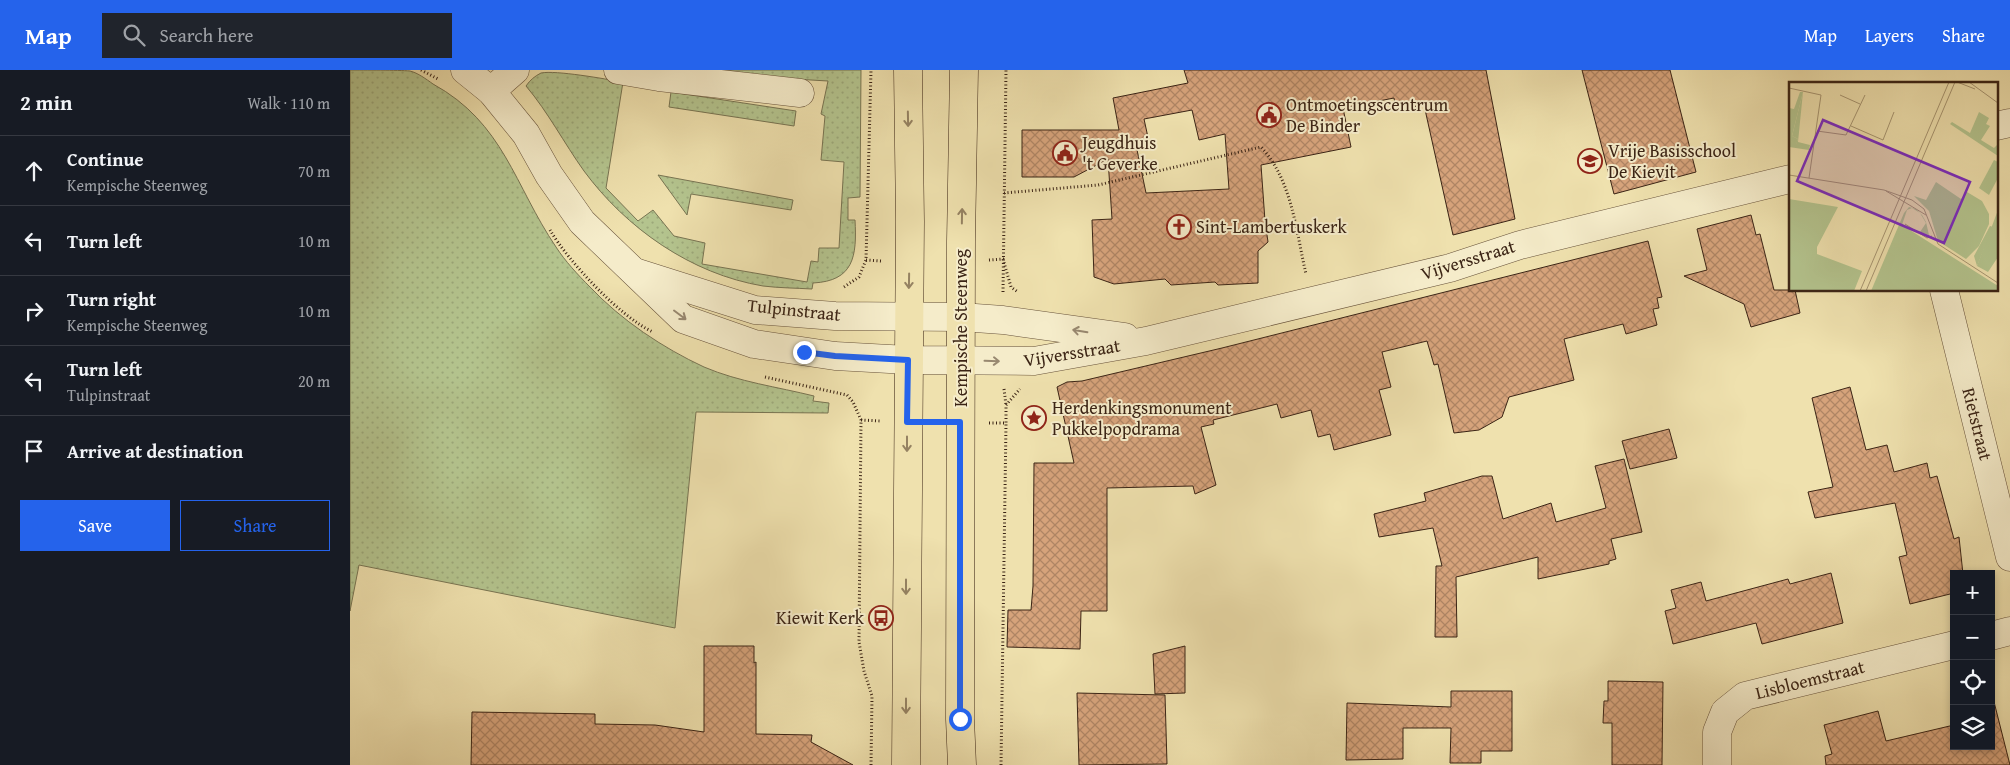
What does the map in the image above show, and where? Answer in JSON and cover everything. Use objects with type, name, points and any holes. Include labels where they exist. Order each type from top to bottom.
[{"type":"main road","points":[[906,765],[909,262],[908,70]]},
{"type":"main road","name":"Kempische Steenweg","points":[[962,765],[960,719],[960,422],[964,70]]},
{"type":"street","name":"Tulpinstraat","points":[[465,70],[491,91],[526,134],[549,175],[582,222],[683,319],[754,344],[835,356],[908,360]]},
{"type":"street","points":[[491,91],[515,70]]},
{"type":"street","points":[[618,70],[668,78],[800,93]]},
{"type":"street","name":"Vijversstraat","points":[[908,360],[1034,362],[1146,341],[1450,268],[1520,244],[1789,179]]},
{"type":"street","name":"Tulpinstraat","points":[[631,271],[755,310],[819,316],[961,317]]},
{"type":"street","name":"Rietstraat","points":[[1944,291],[2010,557]]},
{"type":"street","name":"Vijversstraat","points":[[961,317],[1003,320],[1146,341]]},
{"type":"street","points":[[1995,635],[2010,631]]},
{"type":"street","name":"Lisbloemstraat","points":[[1717,765],[1717,732],[1725,712],[1745,696],[1950,646]]},
{"type":"path","points":[[839,289],[859,276],[866,260],[871,70]]},
{"type":"path","points":[[1003,320],[1006,70]]},
{"type":"path","points":[[1004,193],[1098,185],[1261,147],[1273,160],[1285,184],[1312,301]]},
{"type":"path","points":[[962,261],[1003,259]]},
{"type":"path","points":[[1003,259],[1011,287],[1026,297]]},
{"type":"path","points":[[866,260],[909,262]]},
{"type":"path","points":[[1001,765],[1006,423],[1005,362]]},
{"type":"path","points":[[1006,405],[1022,386]]},
{"type":"path","points":[[872,765],[872,696],[864,671],[859,642],[861,420],[907,422]]},
{"type":"path","points":[[960,422],[1006,423]]},
{"type":"green space","points":[[350,70],[410,71],[422,76],[457,100],[476,117],[492,136],[542,224],[568,263],[615,311],[643,332],[689,359],[717,372],[814,396],[813,401],[829,403],[828,413],[696,412],[675,628],[359,565],[350,611]]},
{"type":"green space","points":[[722,70],[861,70],[860,197],[848,198],[848,220],[855,220],[855,245],[850,264],[845,272],[837,277],[813,283],[812,289],[763,286],[736,280],[711,271],[662,245],[640,229],[601,192],[584,171],[542,106],[526,86],[537,75],[548,72],[623,82],[606,188],[638,221],[653,210],[674,236],[705,243],[702,264],[807,282],[811,261],[818,262],[819,248],[839,248],[844,162],[821,160],[825,116],[821,114],[828,81],[777,78]]},
{"type":"green space","points":[[671,92],[796,111],[794,126],[669,107]]},
{"type":"green space","points":[[658,175],[793,200],[791,210],[691,194],[687,215]]},
{"type":"building","points":[[1184,70],[1486,70],[1515,219],[1453,235],[1424,105],[1396,110],[1394,98],[1343,108],[1351,147],[1261,165],[1268,242],[1258,251],[1258,283],[1218,285],[1215,282],[1171,285],[1165,279],[1114,284],[1094,277],[1092,220],[1112,219],[1108,159],[1074,177],[1022,177],[1022,130],[1119,130],[1113,98],[1188,83]],"holes":[[[1192,110],[1199,140],[1225,134],[1229,189],[1146,193],[1136,145],[1149,142],[1144,119]]]},
{"type":"building","points":[[1582,70],[1670,70],[1696,172],[1614,194]]},
{"type":"building","points":[[1751,215],[1756,235],[1760,234],[1774,290],[1795,291],[1800,313],[1751,327],[1744,304],[1684,276],[1707,270],[1697,229]]},
{"type":"building","points":[[1648,241],[1662,297],[1657,298],[1659,308],[1653,309],[1657,325],[1626,334],[1623,324],[1564,339],[1574,380],[1509,397],[1502,417],[1479,430],[1454,433],[1438,364],[1434,365],[1427,341],[1382,352],[1391,387],[1379,390],[1391,435],[1334,450],[1330,434],[1318,437],[1311,410],[1281,418],[1277,404],[1213,420],[1214,424],[1201,427],[1216,485],[1195,494],[1193,486],[1107,488],[1107,611],[1081,611],[1080,649],[1007,647],[1008,610],[1031,610],[1033,586],[1034,463],[1074,463],[1057,387],[1067,382],[1082,381],[1222,348]]},
{"type":"building","points":[[1850,387],[1866,450],[1887,445],[1894,472],[1927,463],[1930,478],[1937,476],[1954,539],[1959,537],[1963,570],[1950,570],[1950,594],[1910,604],[1899,557],[1907,555],[1895,503],[1815,518],[1808,492],[1833,487],[1812,398]]},
{"type":"building","points":[[1669,429],[1677,458],[1630,469],[1622,441]]},
{"type":"building","points":[[1624,459],[1642,532],[1611,539],[1616,559],[1609,561],[1609,564],[1538,579],[1538,557],[1456,577],[1457,637],[1435,637],[1436,566],[1442,566],[1433,528],[1379,537],[1374,514],[1426,501],[1424,493],[1482,476],[1492,476],[1503,519],[1551,503],[1556,522],[1606,508],[1595,466]]},
{"type":"building","points":[[1831,573],[1843,623],[1762,644],[1756,623],[1673,644],[1665,611],[1676,608],[1671,590],[1701,582],[1706,601],[1788,579],[1790,584]]},
{"type":"building","points":[[704,646],[754,646],[754,663],[756,662],[756,734],[812,735],[811,742],[853,765],[471,765],[472,712],[595,714],[595,724],[655,725],[704,732]]},
{"type":"building","points":[[1185,646],[1185,693],[1155,694],[1153,654]]},
{"type":"building","points":[[1608,681],[1663,682],[1662,765],[1612,765],[1612,723],[1603,723],[1604,701],[1608,701]]},
{"type":"building","points":[[1451,691],[1512,691],[1512,751],[1481,751],[1481,763],[1450,763],[1451,728],[1403,728],[1403,759],[1346,760],[1347,703],[1451,707]]},
{"type":"building","points":[[1077,693],[1165,695],[1167,764],[1079,765]]},
{"type":"building","points":[[1995,706],[2010,765],[1826,765],[1825,756],[1832,754],[1824,725],[1878,711],[1886,741],[1950,726],[1950,750],[1995,750]]},
{"type":"place","name":"Ontmoetingscentrum De Binder","points":[[1269,115]]},
{"type":"place","name":"Jeugdhuis 't Geverke","points":[[1065,153]]},
{"type":"place","name":"Vrije Basisschool De Kievit","points":[[1590,161]]},
{"type":"place","name":"Sint-Lambertuskerk","points":[[1179,227]]},
{"type":"place","name":"Herdenkingsmonument Pukkelpopdrama","points":[[1034,418]]},
{"type":"place","name":"Kiewit Kerk","points":[[881,618]]},
{"type":"route","points":[[804,352],[835,356],[908,360],[907,422],[960,422],[960,719]]}]
